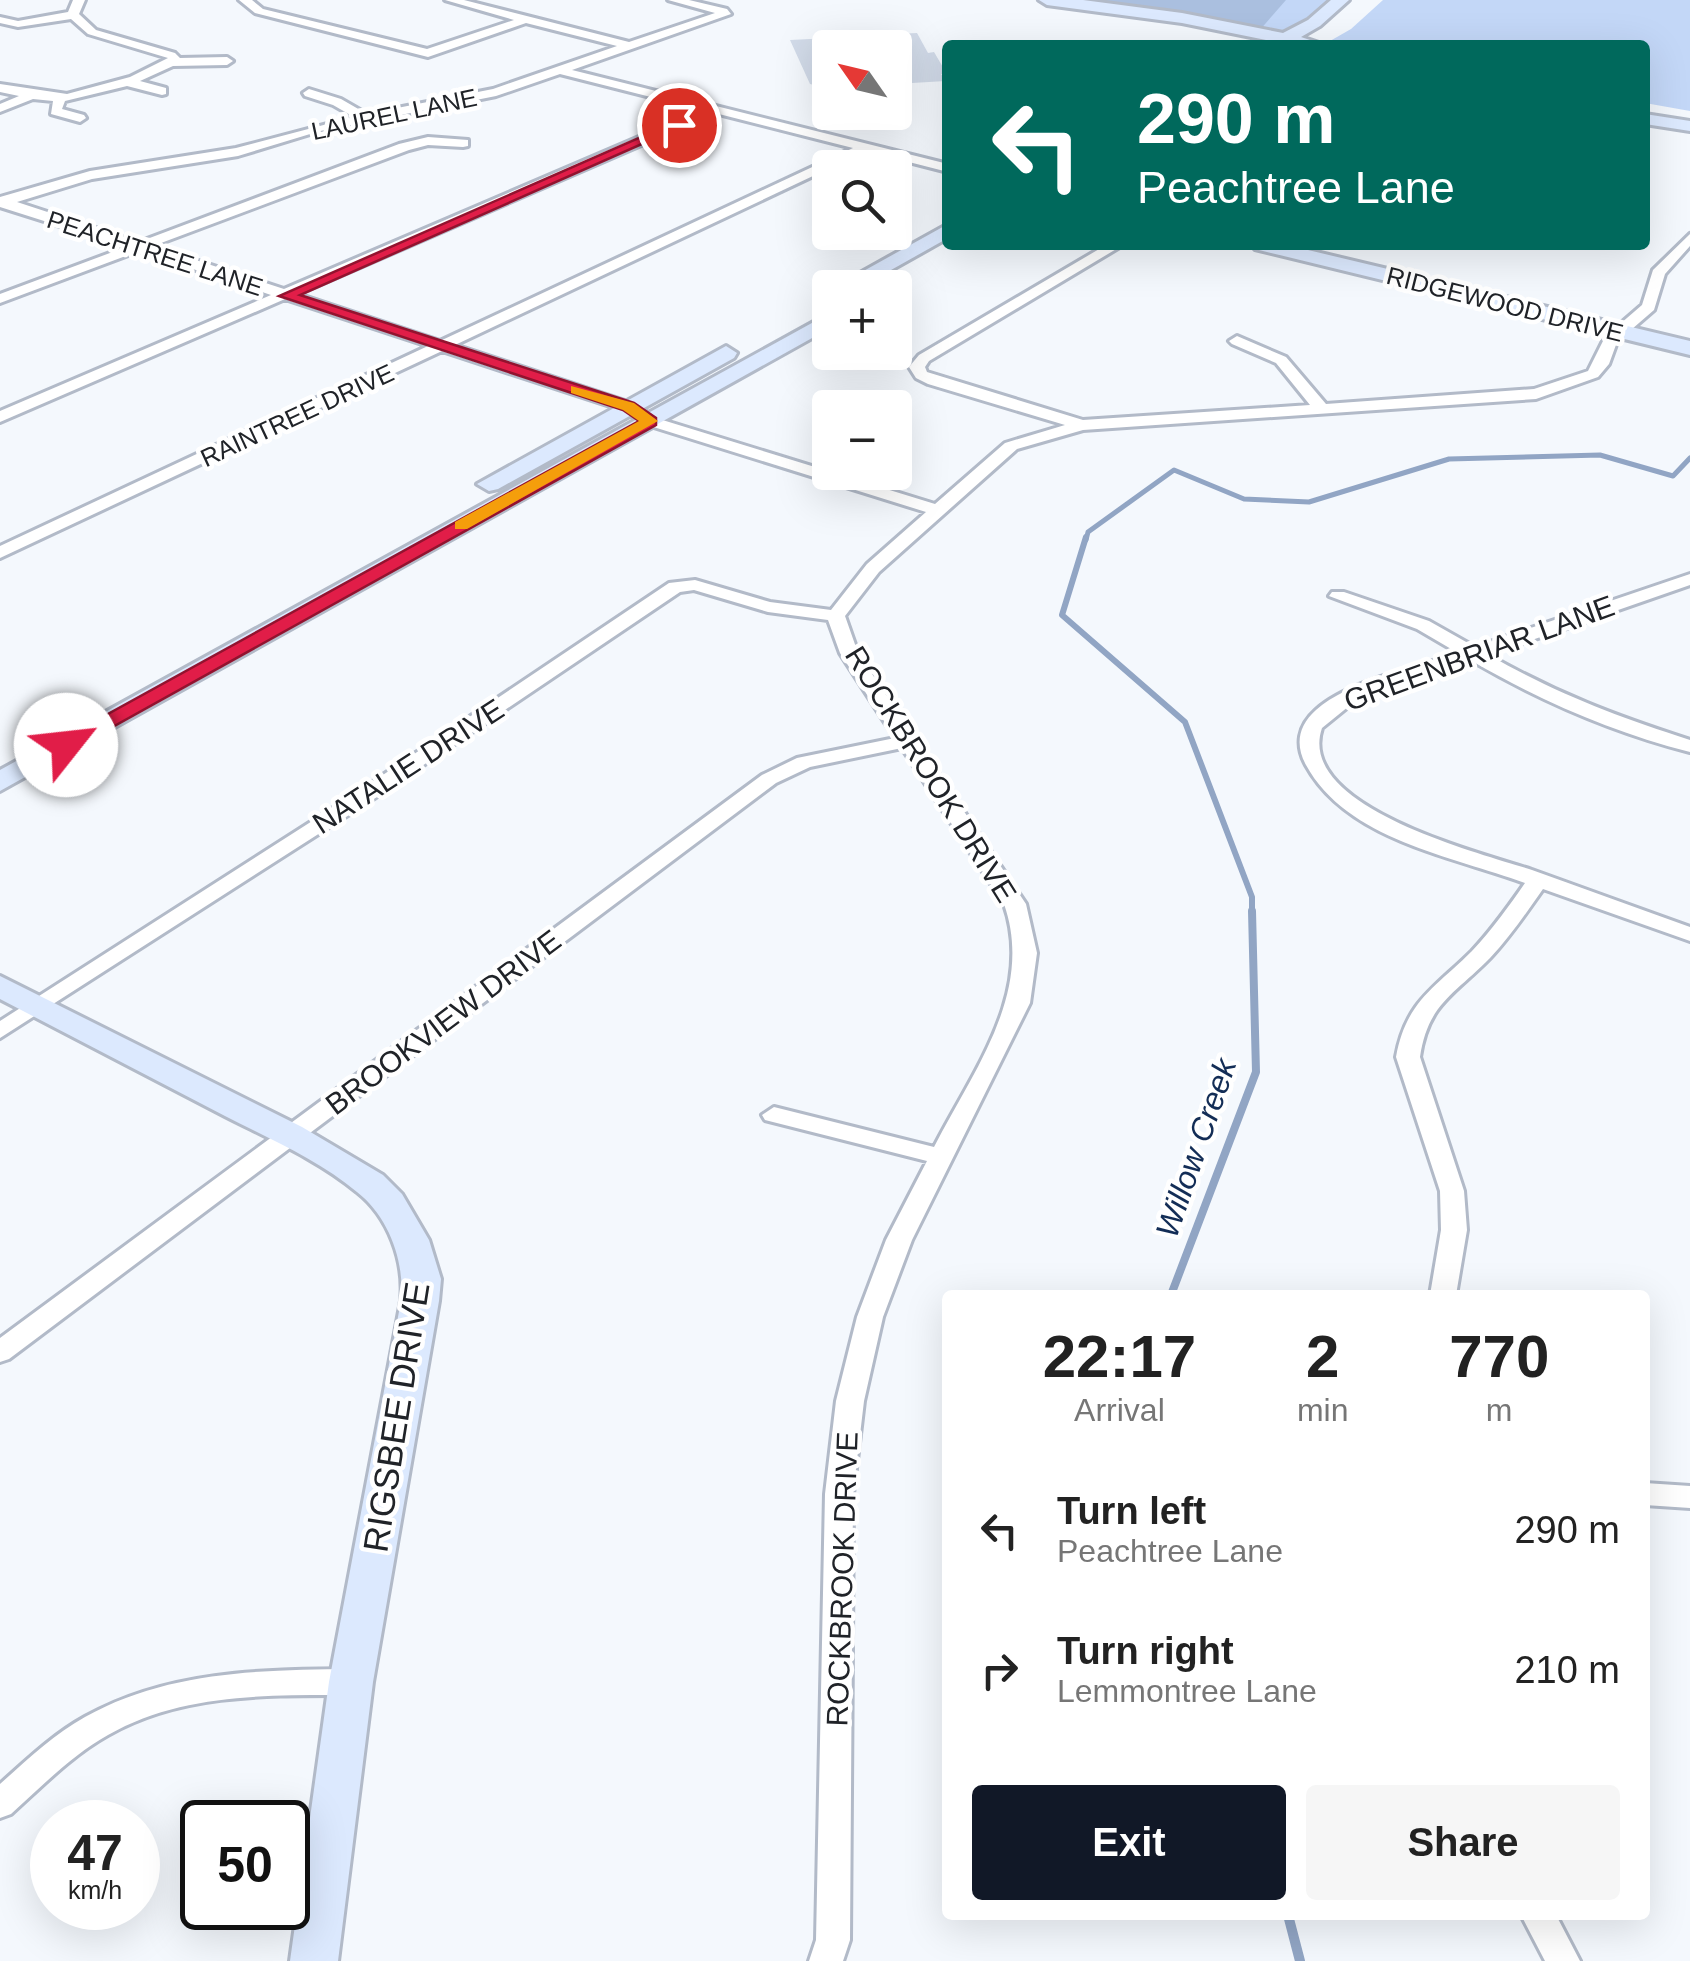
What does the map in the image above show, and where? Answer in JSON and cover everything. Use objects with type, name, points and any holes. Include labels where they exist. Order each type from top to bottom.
[{"type":"main road","points":[[1047,0],[1261,40]]},
{"type":"main road","points":[[1282,40],[1341,0]]},
{"type":"main road","points":[[1315,40],[1364,2]]},
{"type":"main road","points":[[1650,111],[1690,116]]},
{"type":"main road","points":[[1650,120],[1690,126]]},
{"type":"main road","points":[[876,270],[942,233]]},
{"type":"main road","points":[[912,273],[951,250]]},
{"type":"main road","name":"RIDGEWOOD DRIVE","points":[[1283,250],[1690,348]]},
{"type":"main road","points":[[0,782],[639,414],[812,306]]},
{"type":"main road","points":[[0,756],[639,414],[812,328]]},
{"type":"main road","name":"RIGSBEE DRIVE","points":[[0,986],[290,1135],[370,1183],[389,1203],[411,1240],[422,1279],[352,1682],[314,1961]]},
{"type":"street","points":[[75,18],[79,0]]},
{"type":"street","points":[[246,0],[259,10],[428,53],[521,20]]},
{"type":"street","points":[[450,0],[626,45]]},
{"type":"street","name":"LAUREL LANE","points":[[1,202],[73,179],[188,154],[238,152],[364,118],[460,101],[562,71],[727,12],[674,0]]},
{"type":"street","points":[[75,18],[109,38],[169,57]]},
{"type":"street","points":[[0,20],[18,24],[75,18],[100,20]]},
{"type":"street","points":[[139,46],[170,35]]},
{"type":"street","points":[[82,46],[109,38]]},
{"type":"street","points":[[0,88],[60,98],[124,80],[169,57]]},
{"type":"street","points":[[146,59],[227,61]]},
{"type":"street","points":[[562,71],[942,166]]},
{"type":"street","points":[[124,80],[162,91]]},
{"type":"street","points":[[0,108],[54,82]]},
{"type":"street","points":[[309,94],[337,102],[364,118]]},
{"type":"street","points":[[60,98],[56,111],[80,118]]},
{"type":"street","points":[[0,417],[715,109]]},
{"type":"street","points":[[0,299],[404,146],[463,143]]},
{"type":"street","name":"RAINTREE DRIVE","points":[[0,554],[864,147]]},
{"type":"street","name":"PEACHTREE LANE","points":[[1,202],[936,510]]},
{"type":"street","name":"ROCKBROOK DRIVE","points":[[826,1961],[833,1940],[839,1494],[850,1401],[870,1317],[900,1240],[1019,1003],[1028,970],[1027,937],[1015,904],[849,652],[836,616],[873,568],[1012,446],[1082,426],[1536,394],[1593,374],[1610,340],[1648,307],[1658,273],[1690,238]]},
{"type":"street","points":[[1082,426],[933,381],[921,375],[917,367],[924,358],[1108,250]]},
{"type":"street","points":[[1237,341],[1281,360],[1321,408]]},
{"type":"street","name":"GREENBRIAR LANE","points":[[1690,579],[1472,651],[1346,698],[1316,719],[1308,746],[1314,766],[1333,792],[1385,824],[1690,934]]},
{"type":"street","name":"NATALIE DRIVE","points":[[0,1031],[363,796],[675,587],[694,585],[768,607],[836,616]]},
{"type":"street","points":[[1338,596],[1423,625],[1536,690],[1585,712],[1690,746]]},
{"type":"street","name":"BROOKVIEW DRIVE","points":[[0,1352],[769,779],[804,762],[909,741]]},
{"type":"street","points":[[1445,1290],[1454,1230],[1452,1191],[1408,1057],[1410,1035],[1421,1008],[1432,994],[1478,958],[1538,880]]},
{"type":"street","points":[[774,1116],[939,1156]]},
{"type":"street","points":[[1650,1494],[1690,1498]]},
{"type":"street","points":[[0,1804],[52,1757],[98,1725],[148,1703],[199,1689],[233,1685],[352,1682]]},
{"type":"street","points":[[1541,1920],[1563,1961]]},
{"type":"shaded area","points":[[1091,0],[1328,0],[1314,14],[1278,35]]},
{"type":"shaded area","points":[[1091,0],[1286,0],[1259,31]]},
{"type":"shaded area","points":[[1383,0],[1690,0],[1690,111],[1650,104],[1650,40],[1332,40],[1351,29]]},
{"type":"building","points":[[912,33],[917,33],[928,53],[934,52],[942,66],[942,81],[912,83]]},
{"type":"building","points":[[812,39],[812,84],[810,84],[790,40]]},
{"type":"waterway","name":"Willow Creek","points":[[1086,540],[1088,532],[1174,470],[1244,499],[1309,502],[1449,459],[1600,455],[1673,476],[1690,458]]},
{"type":"waterway","name":"Willow Creek","points":[[1086,537],[1062,615],[1185,722],[1252,897],[1252,911]]},
{"type":"waterway","name":"Willow Creek","points":[[1173,1290],[1256,1072],[1252,911]]},
{"type":"waterway","name":"Willow Creek","points":[[1289,1920],[1300,1961]]},
{"type":"slow traffic","points":[[461,525],[650,421],[628,406],[577,390]]},
{"type":"route","points":[[66,745],[650,421],[628,406],[286,296],[679,125]]}]
